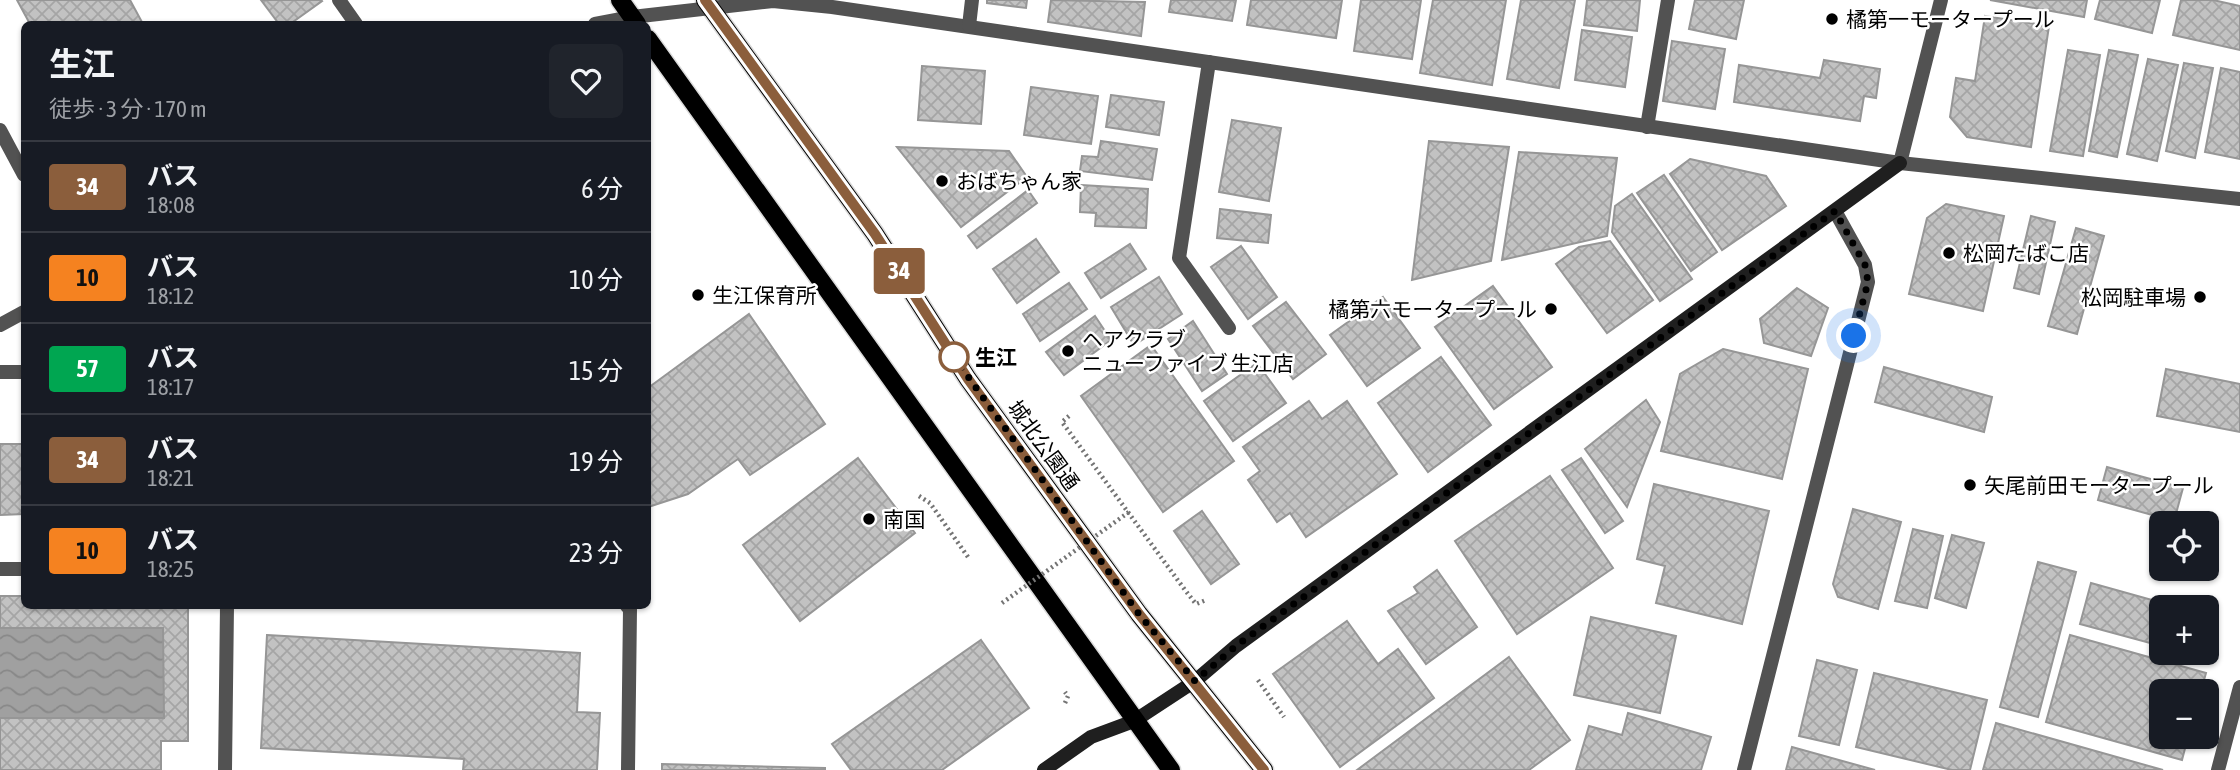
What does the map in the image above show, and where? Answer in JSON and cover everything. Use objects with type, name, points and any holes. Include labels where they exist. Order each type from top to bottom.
[{"type":"main road","points":[[620,0],[634,20]]},
{"type":"main road","name":"城北公園通","points":[[707,3],[875,234],[968,379],[1139,614],[1264,770]]},
{"type":"main road","points":[[651,43],[1171,770]]},
{"type":"street","points":[[338,0],[354,21]]},
{"type":"street","points":[[969,26],[972,0]]},
{"type":"street","points":[[1647,127],[1668,0]]},
{"type":"street","points":[[1044,770],[1091,737],[1134,721],[1195,681],[1248,638],[1900,163],[1941,0]]},
{"type":"street","points":[[634,20],[707,3],[773,1],[969,26],[1900,163],[2240,199]]},
{"type":"street","points":[[1209,62],[1179,258],[1229,328]]},
{"type":"street","points":[[0,130],[21,169]]},
{"type":"street","points":[[1744,770],[1868,282],[1865,265],[1835,211]]},
{"type":"street","points":[[0,325],[21,314]]},
{"type":"street","points":[[0,372],[21,372]]},
{"type":"street","points":[[0,569],[21,569]]},
{"type":"street","points":[[225,770],[227,609]]},
{"type":"street","points":[[628,770],[630,609]]},
{"type":"street","points":[[2218,770],[2240,687]]},
{"type":"path","points":[[1069,416],[1062,422],[1185,590],[1196,604],[1206,600]]},
{"type":"path","points":[[919,496],[930,503],[947,527]]},
{"type":"path","points":[[1002,603],[1129,512]]},
{"type":"path","points":[[1258,680],[1284,717]]},
{"type":"path","points":[[1062,687],[1068,696],[1065,703]]},
{"type":"water","points":[[0,628],[163,628],[164,718],[0,718]]},
{"type":"building","points":[[17,0],[130,0],[141,21],[28,21]]},
{"type":"building","points":[[261,0],[322,1],[294,21],[277,21]]},
{"type":"building","points":[[987,0],[1027,0],[1026,8],[987,3]]},
{"type":"building","points":[[1051,0],[1145,2],[1141,36],[1048,22]]},
{"type":"building","points":[[1171,0],[1236,0],[1232,21],[1169,12]]},
{"type":"building","points":[[1251,0],[1342,0],[1336,38],[1247,25]]},
{"type":"building","points":[[1361,0],[1421,0],[1412,59],[1354,51]]},
{"type":"building","points":[[1433,0],[1506,0],[1492,85],[1420,73]]},
{"type":"building","points":[[1521,0],[1575,0],[1559,88],[1507,79]]},
{"type":"building","points":[[1587,0],[1640,0],[1637,31],[1584,25]]},
{"type":"building","points":[[1695,0],[1744,0],[1736,39],[1689,29]]},
{"type":"building","points":[[1990,0],[2087,0],[2084,17]]},
{"type":"building","points":[[2100,0],[2160,0],[2152,33],[2095,19]]},
{"type":"building","points":[[2181,0],[2213,0],[2240,6],[2240,50],[2173,35]]},
{"type":"building","points":[[1985,16],[2049,26],[2031,147],[1967,137],[1950,117],[1956,78],[1975,81]]},
{"type":"building","points":[[1582,30],[1632,37],[1625,87],[1575,80]]},
{"type":"building","points":[[1672,41],[1725,49],[1715,109],[1663,101]]},
{"type":"building","points":[[2068,50],[2100,55],[2083,156],[2050,151]]},
{"type":"building","points":[[2109,50],[2138,55],[2117,157],[2089,151]]},
{"type":"building","points":[[2148,59],[2178,65],[2157,161],[2127,154]]},
{"type":"building","points":[[1824,60],[1880,69],[1876,98],[1864,96],[1860,121],[1734,102],[1739,65],[1820,78]]},
{"type":"building","points":[[2184,63],[2213,68],[2195,158],[2166,151]]},
{"type":"building","points":[[922,66],[985,71],[981,124],[918,120]]},
{"type":"building","points":[[2221,68],[2240,72],[2240,159],[2205,152]]},
{"type":"building","points":[[1031,87],[1098,96],[1091,144],[1024,135]]},
{"type":"building","points":[[1111,95],[1164,102],[1159,135],[1106,127]]},
{"type":"building","points":[[1232,120],[1281,128],[1269,201],[1219,192]]},
{"type":"building","points":[[1101,141],[1157,149],[1152,180],[1080,171],[1082,156],[1098,157]]},
{"type":"building","points":[[1429,141],[1509,147],[1491,261],[1412,280]]},
{"type":"building","points":[[897,147],[1009,151],[1027,177],[961,227]]},
{"type":"building","points":[[1519,152],[1617,158],[1607,236],[1502,260]]},
{"type":"building","points":[[1690,159],[1766,176],[1786,206],[1722,250],[1670,174]]},
{"type":"building","points":[[1664,175],[1717,252],[1691,271],[1637,193]]},
{"type":"building","points":[[1081,185],[1148,189],[1146,228],[1095,226],[1096,213],[1080,212]]},
{"type":"building","points":[[1028,190],[1037,203],[977,248],[968,236]]},
{"type":"building","points":[[1632,194],[1692,279],[1660,301],[1612,232],[1615,206]]},
{"type":"building","points":[[1946,204],[2004,216],[1983,311],[1909,294],[1927,218]]},
{"type":"building","points":[[1220,209],[1271,215],[1268,243],[1217,238]]},
{"type":"building","points":[[2031,216],[2055,222],[2039,294],[2014,288]]},
{"type":"building","points":[[2076,228],[2104,236],[2077,334],[2048,326]]},
{"type":"building","points":[[1036,239],[1059,272],[1017,303],[993,269]]},
{"type":"building","points":[[1610,241],[1653,300],[1607,333],[1556,264],[1579,247]]},
{"type":"building","points":[[1130,244],[1146,269],[1101,298],[1085,273]]},
{"type":"building","points":[[1241,246],[1277,297],[1248,319],[1211,267]]},
{"type":"building","points":[[1159,277],[1182,314],[1134,345],[1111,307]]},
{"type":"building","points":[[1069,283],[1087,309],[1040,341],[1023,314]]},
{"type":"building","points":[[1493,286],[1552,367],[1494,409],[1435,327]]},
{"type":"building","points":[[1797,288],[1828,308],[1811,356],[1764,343],[1760,319]]},
{"type":"building","points":[[1383,297],[1420,348],[1367,386],[1330,335]]},
{"type":"building","points":[[1286,302],[1326,354],[1293,379],[1253,326]]},
{"type":"building","points":[[749,314],[825,424],[750,475],[738,459],[688,494],[651,506],[651,386]]},
{"type":"building","points":[[1095,316],[1111,340],[1064,375],[1046,352]]},
{"type":"building","points":[[1193,321],[1227,374],[1202,391],[1168,339]]},
{"type":"building","points":[[1151,345],[1234,461],[1163,512],[1081,396]]},
{"type":"building","points":[[1723,349],[1808,369],[1782,479],[1661,451],[1680,374]]},
{"type":"building","points":[[1441,357],[1491,425],[1428,472],[1378,403]]},
{"type":"building","points":[[1257,363],[1286,403],[1233,441],[1204,401]]},
{"type":"building","points":[[1884,367],[1992,397],[1984,432],[1875,402]]},
{"type":"building","points":[[2166,369],[2240,384],[2240,432],[2157,416]]},
{"type":"building","points":[[1646,400],[1660,422],[1627,507],[1585,449]]},
{"type":"building","points":[[1309,401],[1322,419],[1347,401],[1397,474],[1306,537],[1290,513],[1277,522],[1248,480],[1260,471],[1243,447]]},
{"type":"building","points":[[0,444],[21,444],[21,514],[0,515]]},
{"type":"building","points":[[858,458],[915,533],[800,621],[743,545]]},
{"type":"building","points":[[1581,458],[1623,521],[1605,533],[1562,470]]},
{"type":"building","points":[[2107,467],[2183,488],[2177,511],[2149,511],[2149,514],[2098,500]]},
{"type":"building","points":[[1550,476],[1613,568],[1517,634],[1455,541]]},
{"type":"building","points":[[1654,484],[1769,511],[1742,624],[1656,603],[1665,566],[1637,559]]},
{"type":"building","points":[[1853,509],[1901,522],[1878,609],[1838,597],[1833,584]]},
{"type":"building","points":[[1202,511],[1239,564],[1211,584],[1174,531]]},
{"type":"building","points":[[1913,529],[1943,536],[1927,608],[1895,601]]},
{"type":"building","points":[[1952,535],[1984,543],[1966,608],[1935,598]]},
{"type":"building","points":[[2038,562],[2076,572],[2038,717],[2000,707]]},
{"type":"building","points":[[1437,570],[1477,627],[1426,664],[1388,611],[1418,593],[1414,587]]},
{"type":"building","points":[[2091,583],[2149,599],[2149,643],[2080,624]]},
{"type":"building","points":[[0,596],[21,596],[21,609],[188,609],[188,741],[161,741],[161,770],[0,770],[0,718],[164,718],[163,628],[0,628]]},
{"type":"building","points":[[1591,617],[1676,636],[1660,713],[1574,695]]},
{"type":"building","points":[[1347,621],[1378,664],[1398,649],[1434,698],[1340,767],[1273,674]]},
{"type":"building","points":[[267,635],[580,653],[577,712],[600,713],[597,770],[463,770],[464,759],[261,748]]},
{"type":"building","points":[[2070,635],[2149,657],[2149,665],[2177,665],[2206,673],[2204,679],[2149,679],[2149,749],[2185,749],[2182,760],[2046,722]]},
{"type":"building","points":[[981,640],[1029,708],[942,770],[851,770],[832,744]]},
{"type":"building","points":[[1509,657],[1570,740],[1529,770],[1357,770]]},
{"type":"building","points":[[1817,660],[1857,670],[1839,745],[1799,736]]},
{"type":"building","points":[[1874,673],[1987,700],[1970,770],[1952,770],[1856,747]]},
{"type":"building","points":[[1628,713],[1711,737],[1701,770],[1576,770],[1589,726],[1622,735]]},
{"type":"building","points":[[1996,723],[2163,770],[1983,770]]},
{"type":"building","points":[[1792,747],[1875,770],[1786,770]]},
{"type":"building","points":[[662,764],[825,768],[825,770],[662,770]]},
{"type":"bus line","name":"34","points":[[705,0],[875,234],[968,379],[1139,614],[1246,744],[1264,770]]},
{"type":"place","name":"橘第一モータープール","points":[[1832,19]]},
{"type":"place","name":"おばちゃん家","points":[[942,181]]},
{"type":"place","name":"松岡たばこ店","points":[[1949,253]]},
{"type":"place","name":"生江保育所","points":[[698,295]]},
{"type":"place","name":"松岡駐車場","points":[[2200,297]]},
{"type":"place","name":"橘第六モータープール","points":[[1551,309]]},
{"type":"place","name":"ヘアクラブ ニューファイブ 生江店","points":[[1068,351]]},
{"type":"place","name":"生江","points":[[954,357]]},
{"type":"place","name":"矢尾前田モータープール","points":[[1970,485]]},
{"type":"place","name":"南国","points":[[869,519]]},
{"type":"route","points":[[954,357],[1139,614],[1195,681],[1236,646],[1835,211],[1865,265],[1868,282],[1854,336]]}]
